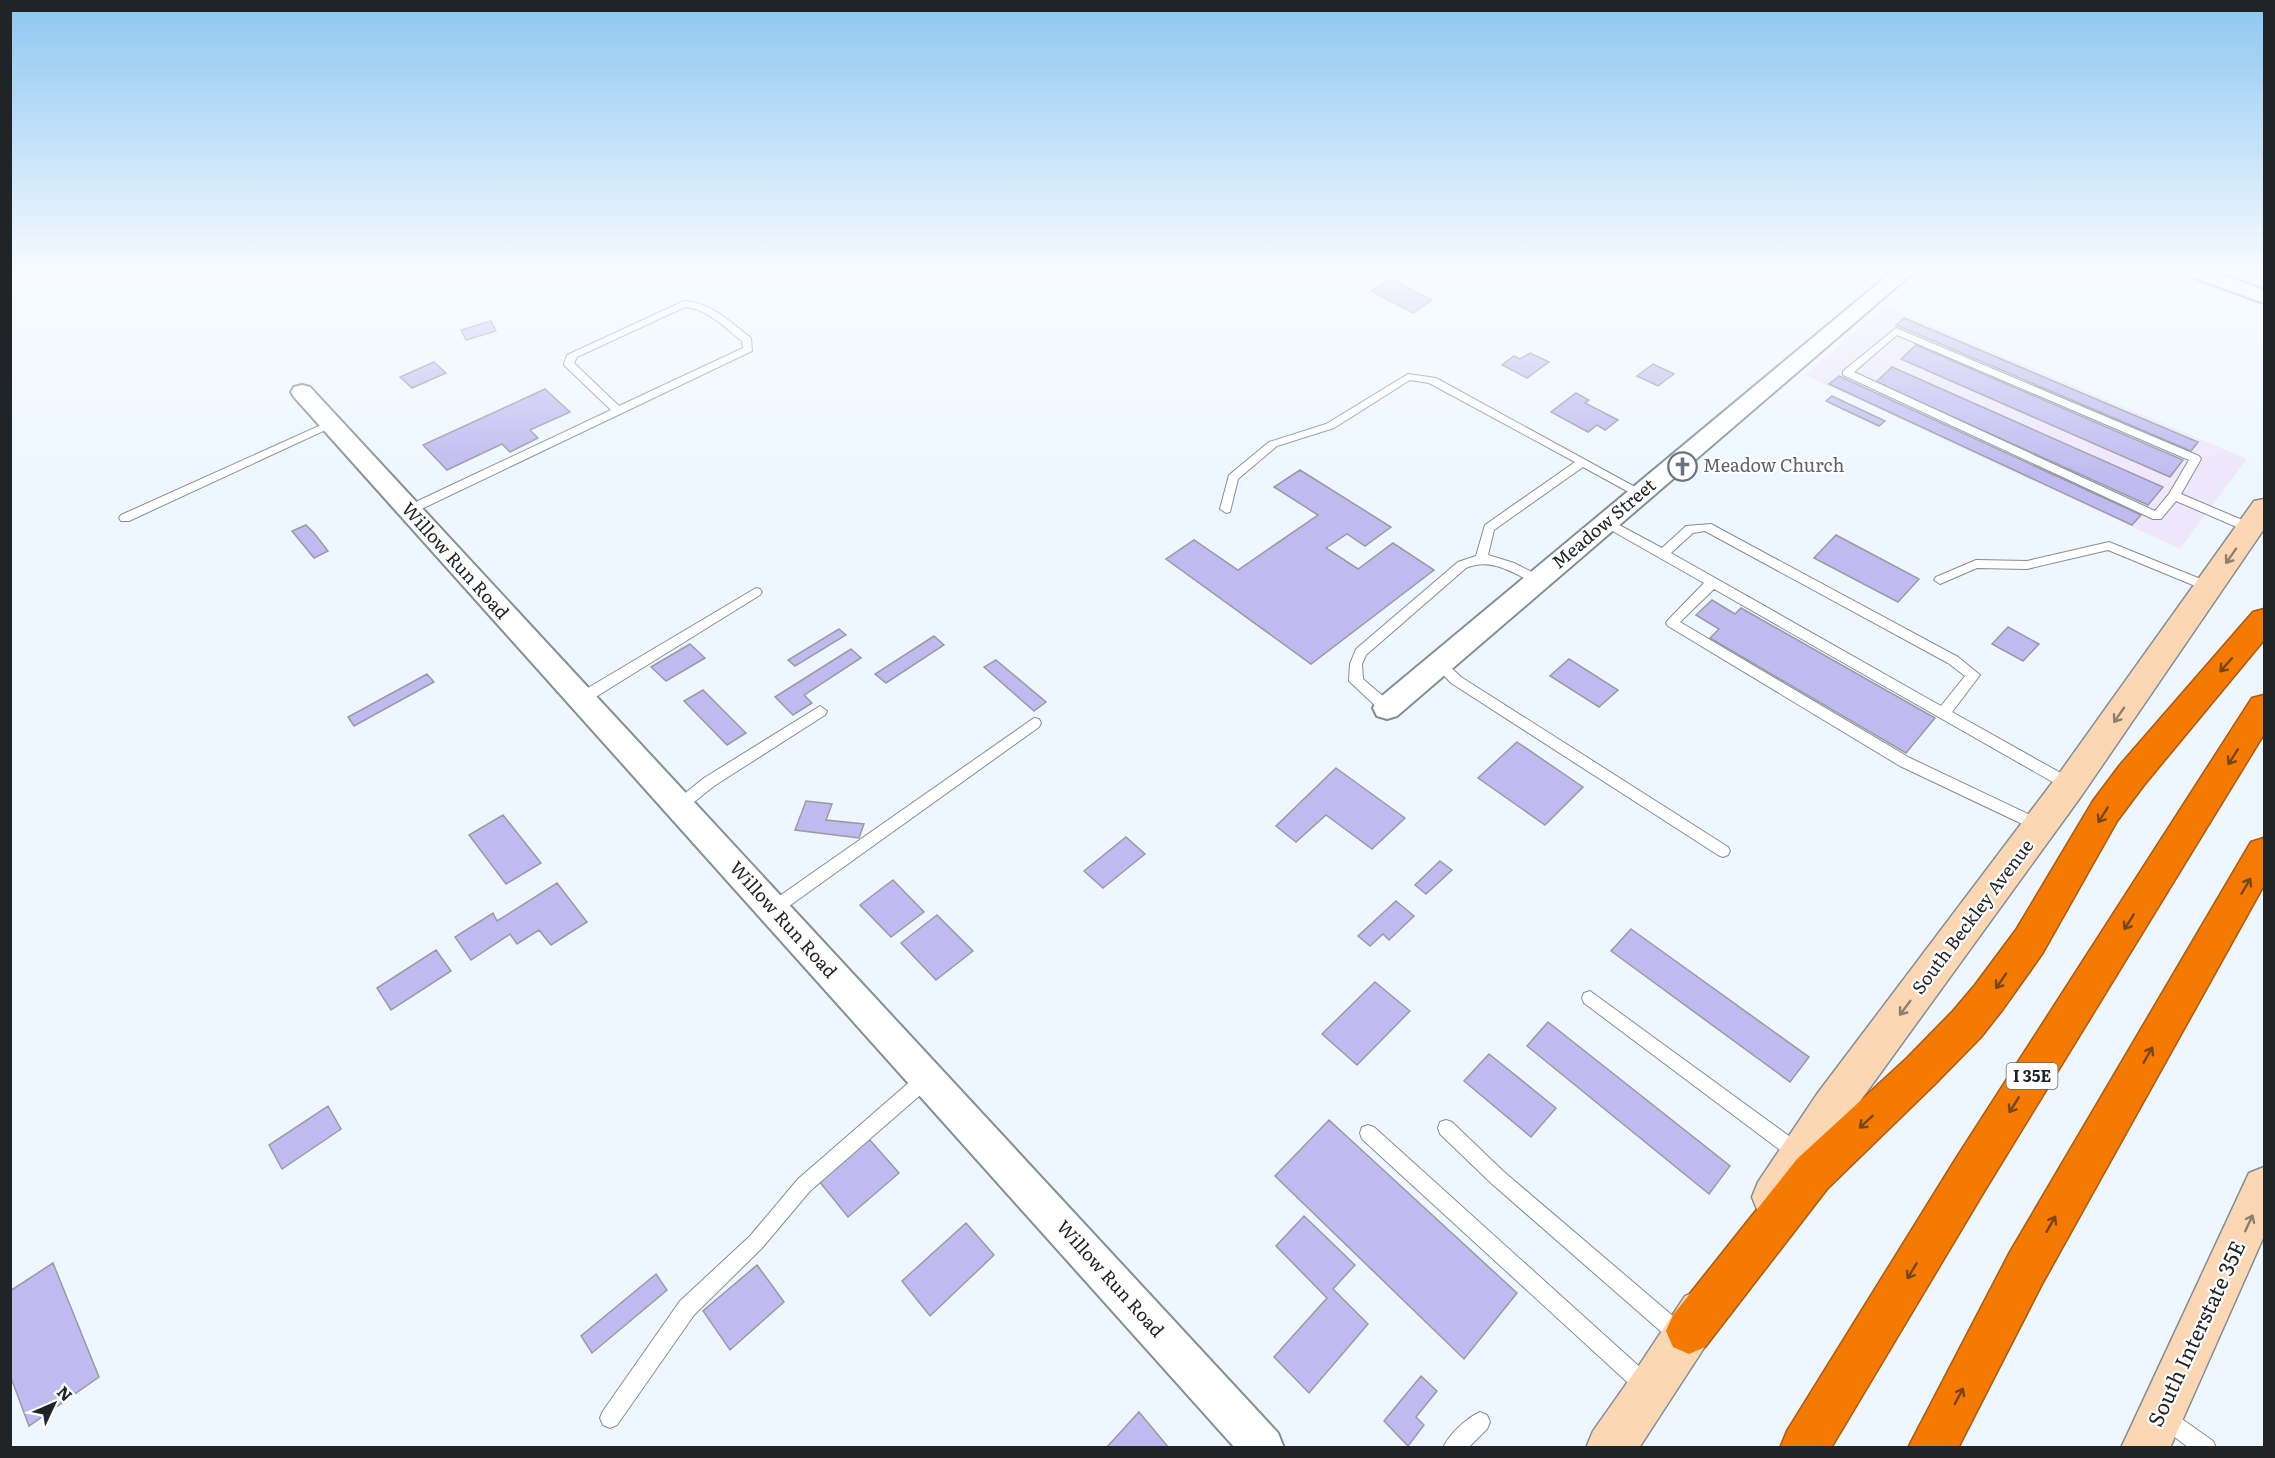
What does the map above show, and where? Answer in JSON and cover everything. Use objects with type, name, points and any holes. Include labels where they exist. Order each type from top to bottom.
[{"type":"highway","points":[[1687,1334],[1812,1174],[1921,1071],[1967,1024],[1989,997],[2029,942],[2105,811],[2132,775],[2265,620]]},
{"type":"highway","name":"I 35E","points":[[1804,1448],[1970,1175],[2265,707]]},
{"type":"highway","points":[[1932,1448],[2026,1268],[2265,853]]},
{"type":"main road","name":"South Beckley Avenue","points":[[1611,1448],[1651,1390],[1800,1155],[1845,1089],[2070,785],[2257,518]]},
{"type":"main road","name":"South Interstate 35E","points":[[2153,1431],[2265,1188]]},
{"type":"street","name":"Meadow Street","points":[[1387,708],[1824,339]]},
{"type":"street","name":"Willow Run Road","points":[[302,392],[1263,1448]]},
{"type":"lane","points":[[607,339],[572,355],[569,364],[618,411]]},
{"type":"lane","points":[[409,510],[748,349],[746,339]]},
{"type":"lane","points":[[1886,339],[1846,373],[2157,516],[2174,496],[2195,459],[1915,339]]},
{"type":"lane","points":[[1226,508],[1233,478],[1273,444],[1330,426],[1408,377],[1431,380],[1640,493]]},
{"type":"lane","points":[[125,518],[330,424]]},
{"type":"lane","points":[[1482,557],[1489,528],[1583,462]]},
{"type":"lane","points":[[2174,496],[2257,518]]},
{"type":"lane","points":[[1606,522],[2070,785]]},
{"type":"lane","points":[[1663,554],[1690,529],[1707,527],[1953,660],[1973,675],[1943,714]]},
{"type":"lane","points":[[1940,580],[1976,564],[2027,565],[2109,546],[2209,587]]},
{"type":"lane","points":[[1387,708],[1356,681],[1356,664],[1361,652],[1462,565],[1472,558],[1482,557],[1505,563],[1538,580]]},
{"type":"lane","points":[[1713,582],[1672,623],[1905,762],[2040,826]]},
{"type":"lane","points":[[581,699],[756,592]]},
{"type":"lane","points":[[1439,664],[1456,680],[1723,851]]},
{"type":"lane","points":[[679,806],[709,782],[820,711]]},
{"type":"lane","points":[[773,909],[1034,723]]},
{"type":"lane","points":[[1590,998],[1800,1155]]},
{"type":"lane","points":[[610,1418],[687,1308],[756,1242],[804,1185],[927,1078]]},
{"type":"lane","points":[[1446,1128],[1497,1177],[1687,1334]]},
{"type":"lane","points":[[1368,1133],[1651,1390]]},
{"type":"lane","points":[[1453,1448],[1480,1422]]},
{"type":"lane","points":[[2153,1431],[2206,1448]]},
{"type":"shaded area","points":[[1847,339],[1963,339],[2247,459],[2180,549],[1805,375]]},
{"type":"building","points":[[1929,339],[1954,339],[2198,442],[2191,451]]},
{"type":"building","points":[[1916,345],[2183,460],[2170,477],[1901,359]]},
{"type":"building","points":[[1530,353],[1549,362],[1527,378],[1502,365],[1514,356],[1520,359]]},
{"type":"building","points":[[434,362],[446,373],[412,388],[400,377]]},
{"type":"building","points":[[1653,364],[1674,374],[1658,386],[1637,376]]},
{"type":"building","points":[[1892,367],[2163,487],[2148,505],[1876,382]]},
{"type":"building","points":[[1839,376],[2141,515],[2132,525],[1829,384]]},
{"type":"building","points":[[545,389],[570,412],[530,430],[538,438],[510,452],[502,444],[447,470],[423,445]]},
{"type":"building","points":[[1576,393],[1589,400],[1585,403],[1618,420],[1605,430],[1597,425],[1588,432],[1551,412]]},
{"type":"building","points":[[1832,396],[1885,421],[1879,426],[1826,401]]},
{"type":"building","points":[[1300,470],[1391,527],[1365,546],[1347,534],[1326,548],[1358,569],[1393,543],[1434,570],[1311,664],[1166,559],[1194,540],[1238,570],[1318,515],[1274,487]]},
{"type":"building","points":[[306,525],[328,551],[314,558],[292,531]]},
{"type":"building","points":[[1836,535],[1919,579],[1898,602],[1814,558]]},
{"type":"building","points":[[1712,600],[1735,614],[1741,608],[1935,718],[1906,753],[1710,638],[1719,629],[1696,615]]},
{"type":"building","points":[[2008,627],[2039,644],[2023,661],[1992,644]]},
{"type":"building","points":[[839,629],[846,635],[795,666],[788,660]]},
{"type":"building","points":[[934,636],[944,645],[886,683],[875,674]]},
{"type":"building","points":[[690,644],[705,658],[666,681],[651,667]]},
{"type":"building","points":[[851,649],[861,658],[804,695],[812,703],[793,715],[775,697]]},
{"type":"building","points":[[1569,659],[1618,690],[1599,707],[1550,676]]},
{"type":"building","points":[[996,660],[1046,702],[1034,711],[984,667]]},
{"type":"building","points":[[427,674],[434,682],[354,726],[348,717]]},
{"type":"building","points":[[703,690],[746,733],[727,745],[684,701]]},
{"type":"building","points":[[1517,742],[1583,787],[1545,825],[1478,778]]},
{"type":"building","points":[[1336,768],[1405,818],[1372,849],[1326,815],[1296,842],[1276,826]]},
{"type":"building","points":[[806,801],[832,804],[826,820],[864,824],[859,838],[795,830]]},
{"type":"building","points":[[503,815],[541,863],[506,884],[469,835]]},
{"type":"building","points":[[1126,837],[1145,854],[1103,888],[1084,871]]},
{"type":"building","points":[[1440,861],[1452,870],[1426,894],[1415,885]]},
{"type":"building","points":[[893,880],[924,912],[891,937],[860,905]]},
{"type":"building","points":[[557,883],[587,922],[551,945],[539,930],[517,944],[510,934],[471,960],[455,937],[493,913],[497,921]]},
{"type":"building","points":[[1396,901],[1414,916],[1389,940],[1383,934],[1370,946],[1358,936]]},
{"type":"building","points":[[937,915],[973,951],[936,980],[901,943]]},
{"type":"building","points":[[1631,929],[1809,1057],[1790,1082],[1611,951]]},
{"type":"building","points":[[436,950],[451,971],[391,1010],[377,988]]},
{"type":"building","points":[[1375,982],[1410,1011],[1357,1065],[1322,1034]]},
{"type":"building","points":[[1548,1022],[1730,1166],[1709,1194],[1527,1046]]},
{"type":"building","points":[[1489,1054],[1556,1108],[1531,1137],[1464,1081]]},
{"type":"building","points":[[328,1106],[341,1129],[282,1169],[269,1145]]},
{"type":"building","points":[[1329,1120],[1517,1293],[1464,1359],[1275,1176]]},
{"type":"building","points":[[869,1139],[899,1173],[848,1217],[819,1181]]},
{"type":"building","points":[[1304,1216],[1355,1265],[1333,1289],[1368,1324],[1309,1393],[1274,1357],[1327,1298],[1276,1246]]},
{"type":"building","points":[[966,1223],[994,1255],[930,1316],[902,1281]]},
{"type":"building","points":[[53,1263],[99,1377],[29,1426],[10,1375],[10,1291]]},
{"type":"building","points":[[757,1265],[784,1302],[730,1350],[703,1311]]},
{"type":"building","points":[[656,1274],[667,1290],[592,1353],[581,1336]]},
{"type":"building","points":[[1421,1376],[1437,1391],[1416,1417],[1424,1425],[1408,1446],[1384,1421]]},
{"type":"building","points":[[1139,1412],[1169,1448],[1106,1448]]},
{"type":"place","name":"Meadow Church","points":[[1682,466]]}]
